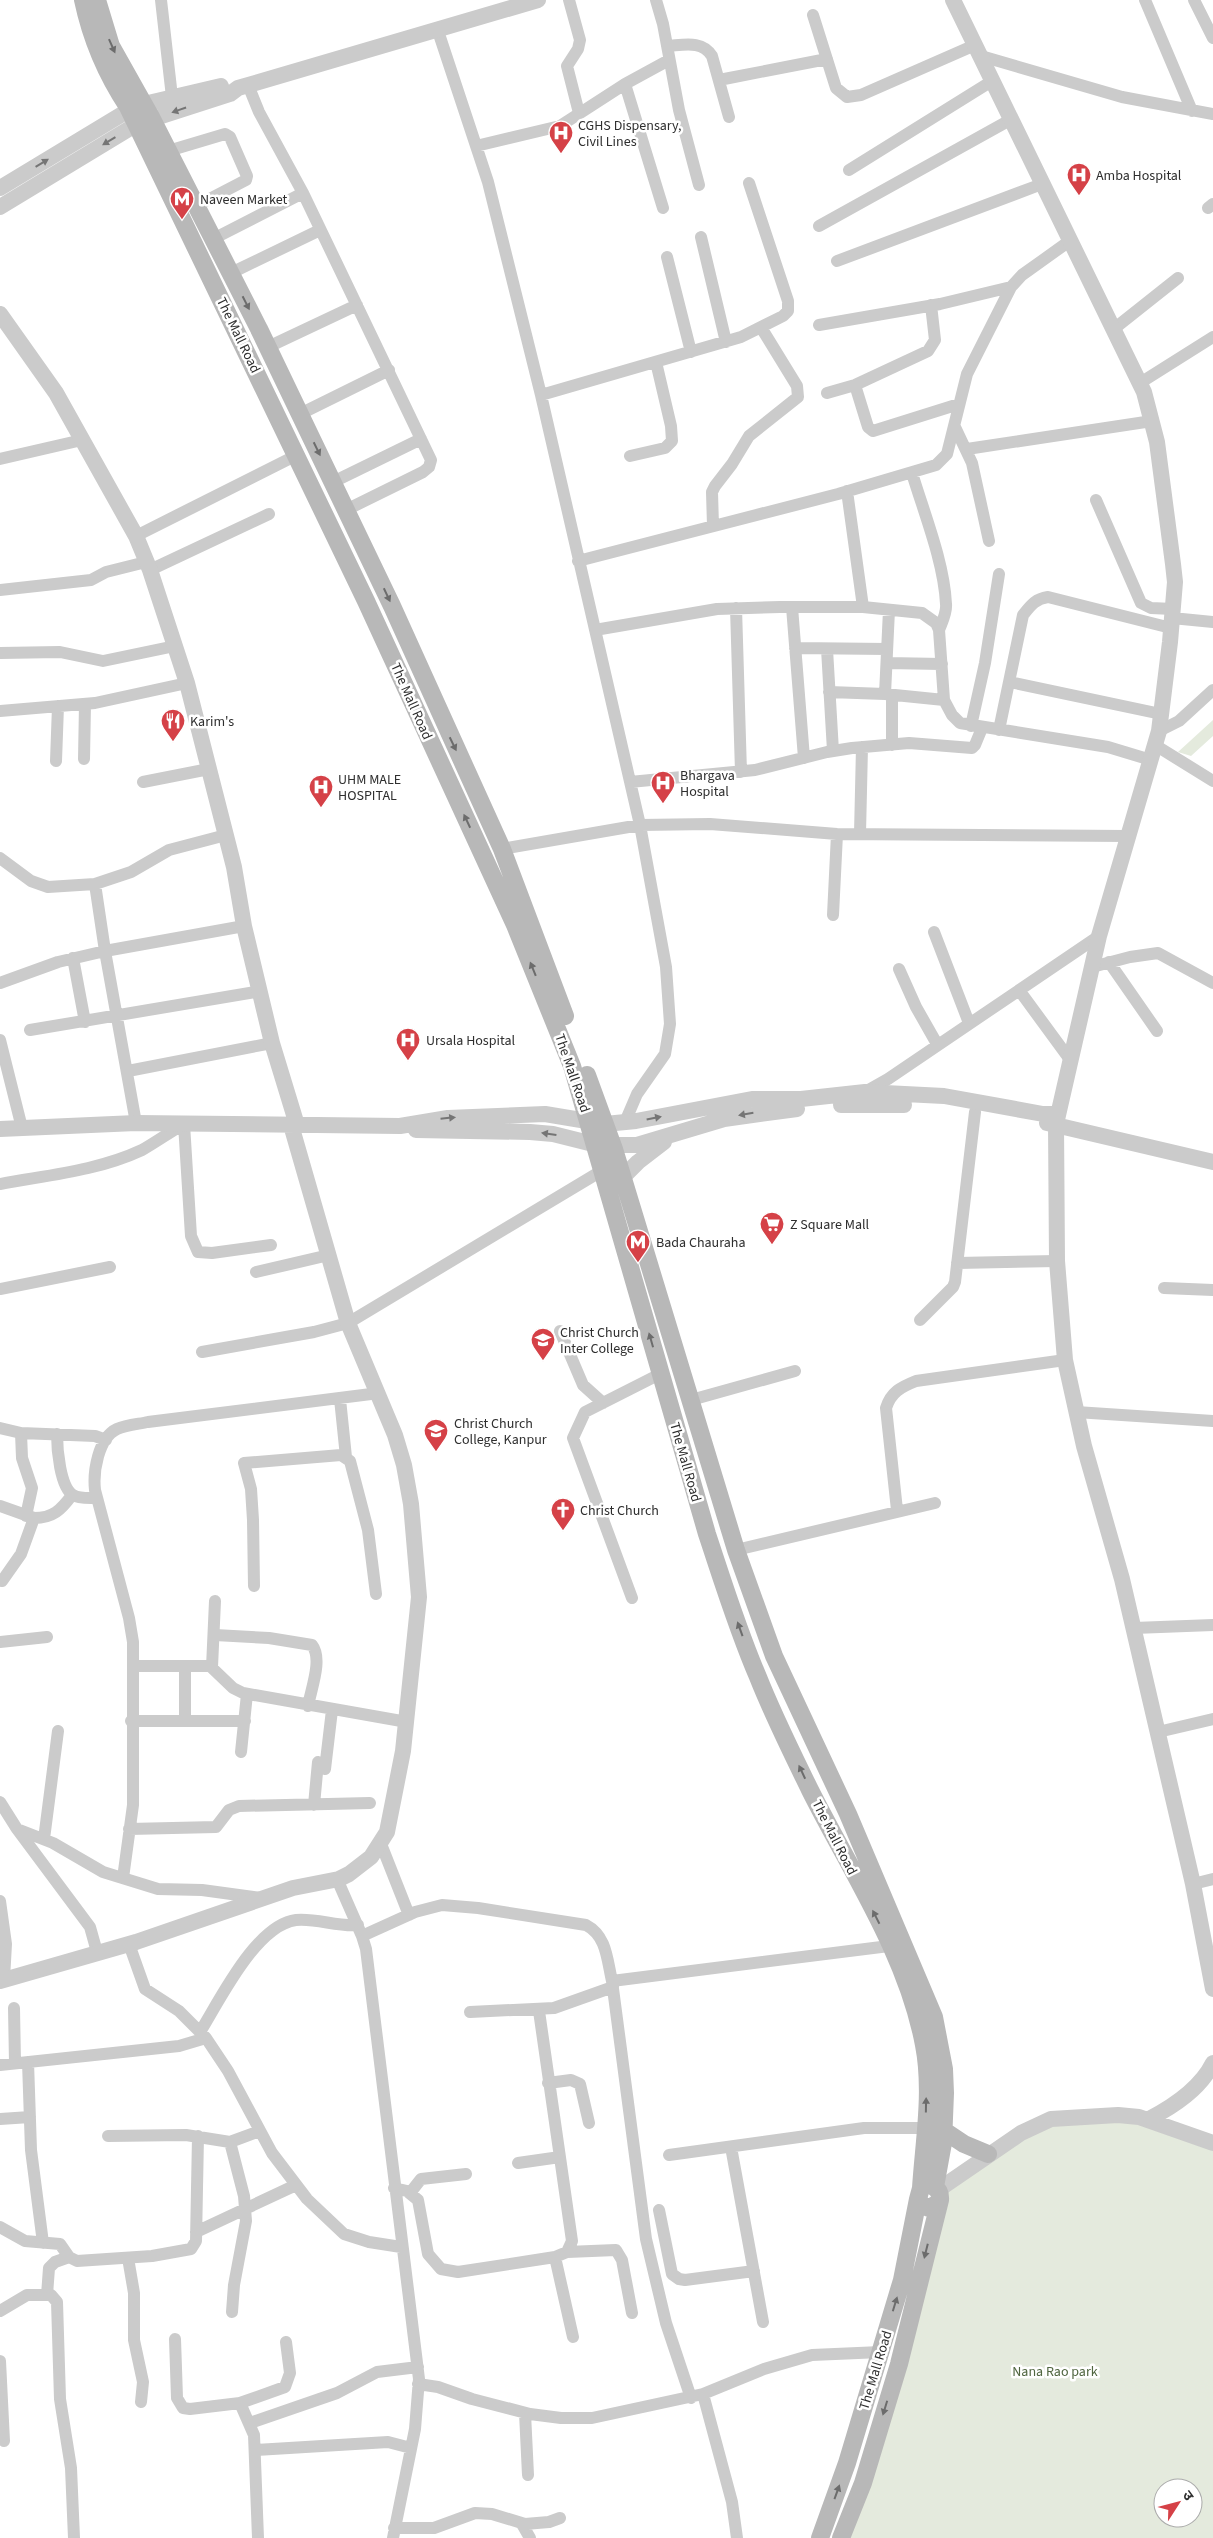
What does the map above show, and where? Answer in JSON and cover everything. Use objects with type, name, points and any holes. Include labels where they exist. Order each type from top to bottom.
[{"type":"main road","name":"The Mall Road","points":[[82,0],[88,23],[110,77],[168,151],[268,347],[333,482],[502,849],[605,1146],[623,1177],[736,1550],[774,1656],[897,1945],[925,2046],[927,2074],[925,2128],[930,2194],[847,2463],[820,2538]]},
{"type":"main road","name":"The Mall Road","points":[[97,0],[111,46],[140,114],[515,925],[572,1066],[597,1122]]},
{"type":"main road","name":"The Mall Road","points":[[605,1146],[603,1170],[660,1374],[707,1534],[753,1664],[810,1790],[897,1945],[934,2017],[940,2039],[945,2093],[943,2130],[899,2364],[863,2483],[841,2538]]},
{"type":"main road","points":[[943,2130],[964,2144],[988,2154]]},
{"type":"street","points":[[161,0],[172,97]]},
{"type":"street","points":[[0,207],[140,114],[230,94],[243,86],[438,31],[538,0]]},
{"type":"street","points":[[569,0],[580,40],[578,49],[569,62],[568,72],[579,113]]},
{"type":"street","points":[[656,0],[679,110],[699,185]]},
{"type":"street","points":[[953,0],[1010,120],[1115,328],[1140,383],[1157,442],[1173,564],[1172,618],[1161,714],[1155,745],[1099,936],[1057,1119],[1057,1261],[1065,1360],[1076,1412],[1105,1512],[1134,1628],[1211,1964],[1213,1989]]},
{"type":"street","points":[[1145,0],[1192,111]]},
{"type":"street","points":[[1194,0],[1213,38]]},
{"type":"street","points":[[813,15],[836,88],[847,96],[854,96],[978,50],[1122,97],[1213,114]]},
{"type":"street","points":[[438,31],[488,182],[541,395],[640,825],[666,967],[670,1024],[665,1054],[637,1094],[625,1122]]},
{"type":"street","points":[[667,46],[703,45],[712,56],[729,116]]},
{"type":"street","points":[[719,80],[827,59]]},
{"type":"street","points":[[476,146],[552,128],[669,60]]},
{"type":"street","points":[[849,170],[992,81]]},
{"type":"street","points":[[625,84],[663,208]]},
{"type":"street","points":[[0,188],[172,97],[226,85],[243,86]]},
{"type":"street","points":[[243,86],[303,193],[431,460],[428,469],[346,510]]},
{"type":"street","points":[[819,226],[1010,120]]},
{"type":"street","points":[[168,151],[225,134],[230,137],[247,176],[246,180],[196,206]]},
{"type":"street","points":[[541,395],[726,342],[762,328],[783,316],[788,310],[788,301],[750,183]]},
{"type":"street","points":[[837,261],[1042,184]]},
{"type":"street","points":[[213,239],[303,193]]},
{"type":"street","points":[[231,273],[320,230]]},
{"type":"street","points":[[701,237],[726,342]]},
{"type":"street","points":[[578,561],[847,491],[941,462],[947,454],[955,427],[967,374],[1011,287],[1022,275],[1071,240]]},
{"type":"street","points":[[667,257],[691,352]]},
{"type":"street","points":[[1115,328],[1178,278]]},
{"type":"street","points":[[819,325],[931,305],[1011,287]]},
{"type":"street","points":[[268,347],[357,305]]},
{"type":"street","points":[[827,393],[855,385],[928,351],[934,340],[931,305]]},
{"type":"street","points":[[0,314],[56,393],[136,536],[175,646],[187,683],[226,835],[234,867],[244,926],[272,1043],[328,1255],[348,1323],[396,1434],[404,1465],[411,1504],[419,1597],[407,1722],[393,1811],[381,1844],[360,1867],[337,1879],[293,1888],[130,1944],[2,1980],[6,1944],[0,1901]]},
{"type":"street","points":[[713,526],[712,492],[714,486],[732,464],[749,436],[798,397],[796,386],[762,328]]},
{"type":"street","points":[[1140,383],[1213,337]]},
{"type":"street","points":[[630,456],[665,448],[672,442],[671,426],[656,362]]},
{"type":"street","points":[[300,414],[389,370]]},
{"type":"street","points":[[855,385],[870,430],[876,431],[959,404]]},
{"type":"street","points":[[967,449],[1152,421]]},
{"type":"street","points":[[955,427],[972,463],[989,541]]},
{"type":"street","points":[[0,459],[82,440]]},
{"type":"street","points":[[333,482],[421,440]]},
{"type":"street","points":[[136,536],[297,455]]},
{"type":"street","points":[[912,472],[935,544],[945,597],[946,610],[939,630]]},
{"type":"street","points":[[847,491],[864,608]]},
{"type":"street","points":[[1096,500],[1141,603],[1172,618]]},
{"type":"street","points":[[0,590],[91,580],[106,572],[148,566],[268,514]]},
{"type":"street","points":[[630,782],[741,772],[833,751],[892,744],[909,743],[972,748],[975,745],[985,663],[1000,574]]},
{"type":"street","points":[[999,730],[1023,615],[1032,603],[1040,598],[1048,597],[1172,618],[1213,622]]},
{"type":"street","points":[[792,607],[804,758]]},
{"type":"street","points":[[595,630],[717,609],[736,608],[864,608],[922,613],[936,623],[939,630],[944,700],[952,715],[960,723],[1108,747],[1155,745],[1213,781]]},
{"type":"street","points":[[736,608],[741,772]]},
{"type":"street","points":[[889,610],[886,664],[892,744]]},
{"type":"street","points":[[0,653],[60,652],[103,661],[175,646]]},
{"type":"street","points":[[795,648],[887,649]]},
{"type":"street","points":[[827,649],[833,751]]},
{"type":"street","points":[[886,664],[942,664]]},
{"type":"street","points":[[1010,682],[1161,714]]},
{"type":"street","points":[[0,711],[85,704],[187,683]]},
{"type":"street","points":[[1155,745],[1213,690]]},
{"type":"street","points":[[830,692],[944,700]]},
{"type":"street","points":[[84,759],[85,704]]},
{"type":"street","points":[[56,761],[58,706]]},
{"type":"street","points":[[860,834],[862,747]]},
{"type":"street","points":[[143,782],[209,769]]},
{"type":"street","points":[[502,849],[640,825],[710,824],[837,834],[1127,836]]},
{"type":"street","points":[[833,915],[837,834]]},
{"type":"street","points":[[0,858],[31,881],[48,887],[95,884],[131,872],[169,850],[226,835]]},
{"type":"street","points":[[95,884],[136,1123]]},
{"type":"street","points":[[0,983],[73,958],[244,926]]},
{"type":"street","points":[[934,932],[968,1023]]},
{"type":"street","points":[[865,1092],[1099,936]]},
{"type":"street","points":[[1092,967],[1158,953],[1213,983]]},
{"type":"street","points":[[73,958],[85,1022]]},
{"type":"street","points":[[1110,962],[1157,1031]]},
{"type":"street","points":[[899,969],[921,1016],[937,1044]]},
{"type":"street","points":[[1019,990],[1071,1061]]},
{"type":"street","points":[[30,1030],[118,1017],[261,991]]},
{"type":"street","points":[[0,1040],[22,1128]]},
{"type":"street","points":[[128,1072],[272,1043]]},
{"type":"street","points":[[0,1129],[136,1123],[400,1126],[448,1118],[535,1115],[597,1122],[625,1122],[752,1099],[802,1099],[865,1092],[944,1096],[1043,1114],[1213,1162]]},
{"type":"street","points":[[400,1126],[419,1131],[553,1134],[605,1146],[648,1144],[724,1118],[812,1107],[854,1104],[934,1106],[975,1112],[1057,1119]]},
{"type":"street","points":[[920,1320],[953,1287],[975,1112]]},
{"type":"street","points":[[0,1184],[43,1178],[113,1161],[142,1149],[184,1124]]},
{"type":"street","points":[[184,1124],[191,1236],[198,1252],[212,1253],[271,1245]]},
{"type":"street","points":[[623,1177],[638,1162],[674,1135]]},
{"type":"street","points":[[202,1352],[314,1332],[348,1323],[603,1170]]},
{"type":"street","points":[[256,1272],[328,1255]]},
{"type":"street","points":[[957,1263],[1057,1261]]},
{"type":"street","points":[[0,1289],[110,1267]]},
{"type":"street","points":[[1164,1288],[1213,1290]]},
{"type":"street","points":[[560,1331],[583,1385],[603,1403]]},
{"type":"street","points":[[897,1510],[886,1408],[890,1398],[900,1387],[916,1381],[1065,1360]]},
{"type":"street","points":[[691,1400],[795,1371]]},
{"type":"street","points":[[632,1598],[573,1438],[585,1412],[660,1374]]},
{"type":"street","points":[[122,1878],[132,1805],[131,1721],[133,1666],[129,1618],[97,1498],[94,1479],[101,1449],[106,1440],[117,1429],[148,1422],[378,1393]]},
{"type":"street","points":[[340,1399],[346,1457],[352,1468],[368,1530],[376,1594]]},
{"type":"street","points":[[1076,1412],[1213,1422]]},
{"type":"street","points":[[0,1428],[21,1433],[95,1436],[106,1440]]},
{"type":"street","points":[[2,1581],[20,1554],[30,1517],[32,1488],[22,1458],[21,1433]]},
{"type":"street","points":[[57,1434],[59,1459],[67,1488],[72,1495],[97,1498]]},
{"type":"street","points":[[254,1586],[254,1520],[244,1463],[332,1455],[346,1457]]},
{"type":"street","points":[[0,1506],[30,1517],[57,1513],[72,1495]]},
{"type":"street","points":[[736,1550],[897,1510],[935,1503]]},
{"type":"street","points":[[212,1667],[215,1635],[215,1601]]},
{"type":"street","points":[[1134,1628],[1213,1626]]},
{"type":"street","points":[[215,1635],[269,1638],[312,1645],[316,1650],[316,1660],[308,1706]]},
{"type":"street","points":[[0,1642],[47,1637]]},
{"type":"street","points":[[753,1664],[774,1656]]},
{"type":"street","points":[[133,1666],[212,1667],[233,1688],[247,1694],[407,1722]]},
{"type":"street","points":[[185,1666],[185,1720]]},
{"type":"street","points":[[242,1752],[247,1694]]},
{"type":"street","points":[[314,1805],[332,1710]]},
{"type":"street","points":[[1158,1732],[1213,1718]]},
{"type":"street","points":[[131,1721],[245,1721]]},
{"type":"street","points":[[44,1839],[58,1731]]},
{"type":"street","points":[[0,1802],[16,1829],[90,1927],[97,1952]]},
{"type":"street","points":[[129,1829],[216,1826],[229,1810],[239,1806],[370,1803]]},
{"type":"street","points":[[16,1829],[44,1839],[103,1872],[158,1889],[202,1890],[264,1898]]},
{"type":"street","points":[[381,1844],[409,1915]]},
{"type":"street","points":[[337,1879],[360,1930],[380,2062],[401,2246],[418,2367],[415,2428],[393,2533],[434,2528],[475,2512],[483,2512],[522,2524],[560,2518]]},
{"type":"street","points":[[1193,1884],[1213,1879]]},
{"type":"street","points":[[0,2065],[179,2046],[203,2035],[245,1961],[276,1928],[294,1920],[306,1920],[360,1930],[428,1908],[456,1905],[586,1925],[593,1929],[603,1942],[613,1984],[646,2240],[666,2323],[697,2396],[732,2502],[737,2538]]},
{"type":"street","points":[[130,1944],[146,1989],[179,2011],[203,2035],[228,2071],[260,2131],[296,2185],[329,2222],[344,2234],[369,2242],[401,2246]]},
{"type":"street","points":[[470,2012],[539,2011],[564,2006],[613,1984],[897,1945]]},
{"type":"street","points":[[14,2008],[30,2116],[31,2150],[42,2243]]},
{"type":"street","points":[[539,2011],[572,2242],[567,2252]]},
{"type":"street","points":[[1149,2119],[1171,2107],[1188,2093],[1209,2071],[1213,2063]]},
{"type":"street","points":[[548,2083],[571,2080],[580,2084],[589,2124]]},
{"type":"street","points":[[930,2194],[988,2154],[1036,2125],[1051,2119],[1118,2115],[1149,2119],[1213,2144]]},
{"type":"street","points":[[0,2119],[30,2116]]},
{"type":"street","points":[[668,2155],[731,2147],[785,2137],[864,2128],[925,2128]]},
{"type":"street","points":[[108,2136],[198,2136],[230,2142],[260,2131]]},
{"type":"street","points":[[0,2227],[25,2241],[60,2244],[69,2256],[78,2262],[184,2252],[194,2246],[196,2232],[198,2136]]},
{"type":"street","points":[[230,2142],[246,2221],[234,2285],[232,2312]]},
{"type":"street","points":[[731,2147],[763,2322]]},
{"type":"street","points":[[518,2163],[560,2157]]},
{"type":"street","points":[[410,2193],[421,2179],[466,2174]]},
{"type":"street","points":[[196,2232],[296,2185]]},
{"type":"street","points":[[394,2188],[410,2193],[420,2205],[428,2254],[441,2269],[458,2272],[555,2257],[567,2252],[616,2250],[622,2260],[632,2313]]},
{"type":"street","points":[[659,2210],[672,2274],[675,2276],[685,2280],[754,2271]]},
{"type":"street","points":[[47,2295],[49,2268],[55,2262],[69,2256]]},
{"type":"street","points":[[555,2257],[573,2337]]},
{"type":"street","points":[[128,2258],[134,2293],[134,2340],[143,2382],[140,2402]]},
{"type":"street","points":[[0,2311],[27,2295],[47,2295],[55,2298],[58,2309],[60,2399],[71,2468],[74,2538]]},
{"type":"street","points":[[176,2339],[178,2398],[184,2408],[190,2409],[240,2403],[285,2387],[290,2373],[286,2342]]},
{"type":"street","points":[[418,2384],[438,2387],[472,2399],[525,2413],[561,2418],[592,2418],[697,2396],[764,2369],[812,2355],[880,2352]]},
{"type":"street","points":[[0,2361],[4,2440]]},
{"type":"street","points":[[250,2423],[337,2393],[377,2372],[418,2367]]},
{"type":"street","points":[[240,2403],[254,2435],[258,2538]]},
{"type":"street","points":[[525,2413],[528,2474]]},
{"type":"street","points":[[256,2450],[388,2442],[411,2448]]},
{"type":"street","points":[[522,2524],[530,2538]]},
{"type":"green space","points":[[1213,720],[1213,736],[1191,756],[1178,752]]},
{"type":"green space","name":"Nana Rao park","points":[[1125,2116],[1213,2146],[1213,2538],[841,2538],[942,2194],[990,2154],[1058,2119]]},
{"type":"place","name":"CGHS Dispensary, Civil Lines","points":[[561,154]]},
{"type":"place","name":"Amba Hospital","points":[[1079,196]]},
{"type":"place","name":"Naveen Market","points":[[182,220]]},
{"type":"place","name":"Karim's","points":[[173,742]]},
{"type":"place","name":"Bhargava Hospital","points":[[663,804]]},
{"type":"place","name":"UHM MALE HOSPITAL","points":[[321,808]]},
{"type":"place","name":"Ursala Hospital","points":[[408,1061]]},
{"type":"place","name":"Z Square Mall","points":[[772,1245]]},
{"type":"place","name":"Bada Chauraha","points":[[638,1263]]},
{"type":"place","name":"Christ Church Inter College","points":[[543,1361]]},
{"type":"place","name":"Christ Church College, Kanpur","points":[[436,1452]]},
{"type":"place","name":"Christ Church","points":[[563,1531]]}]
